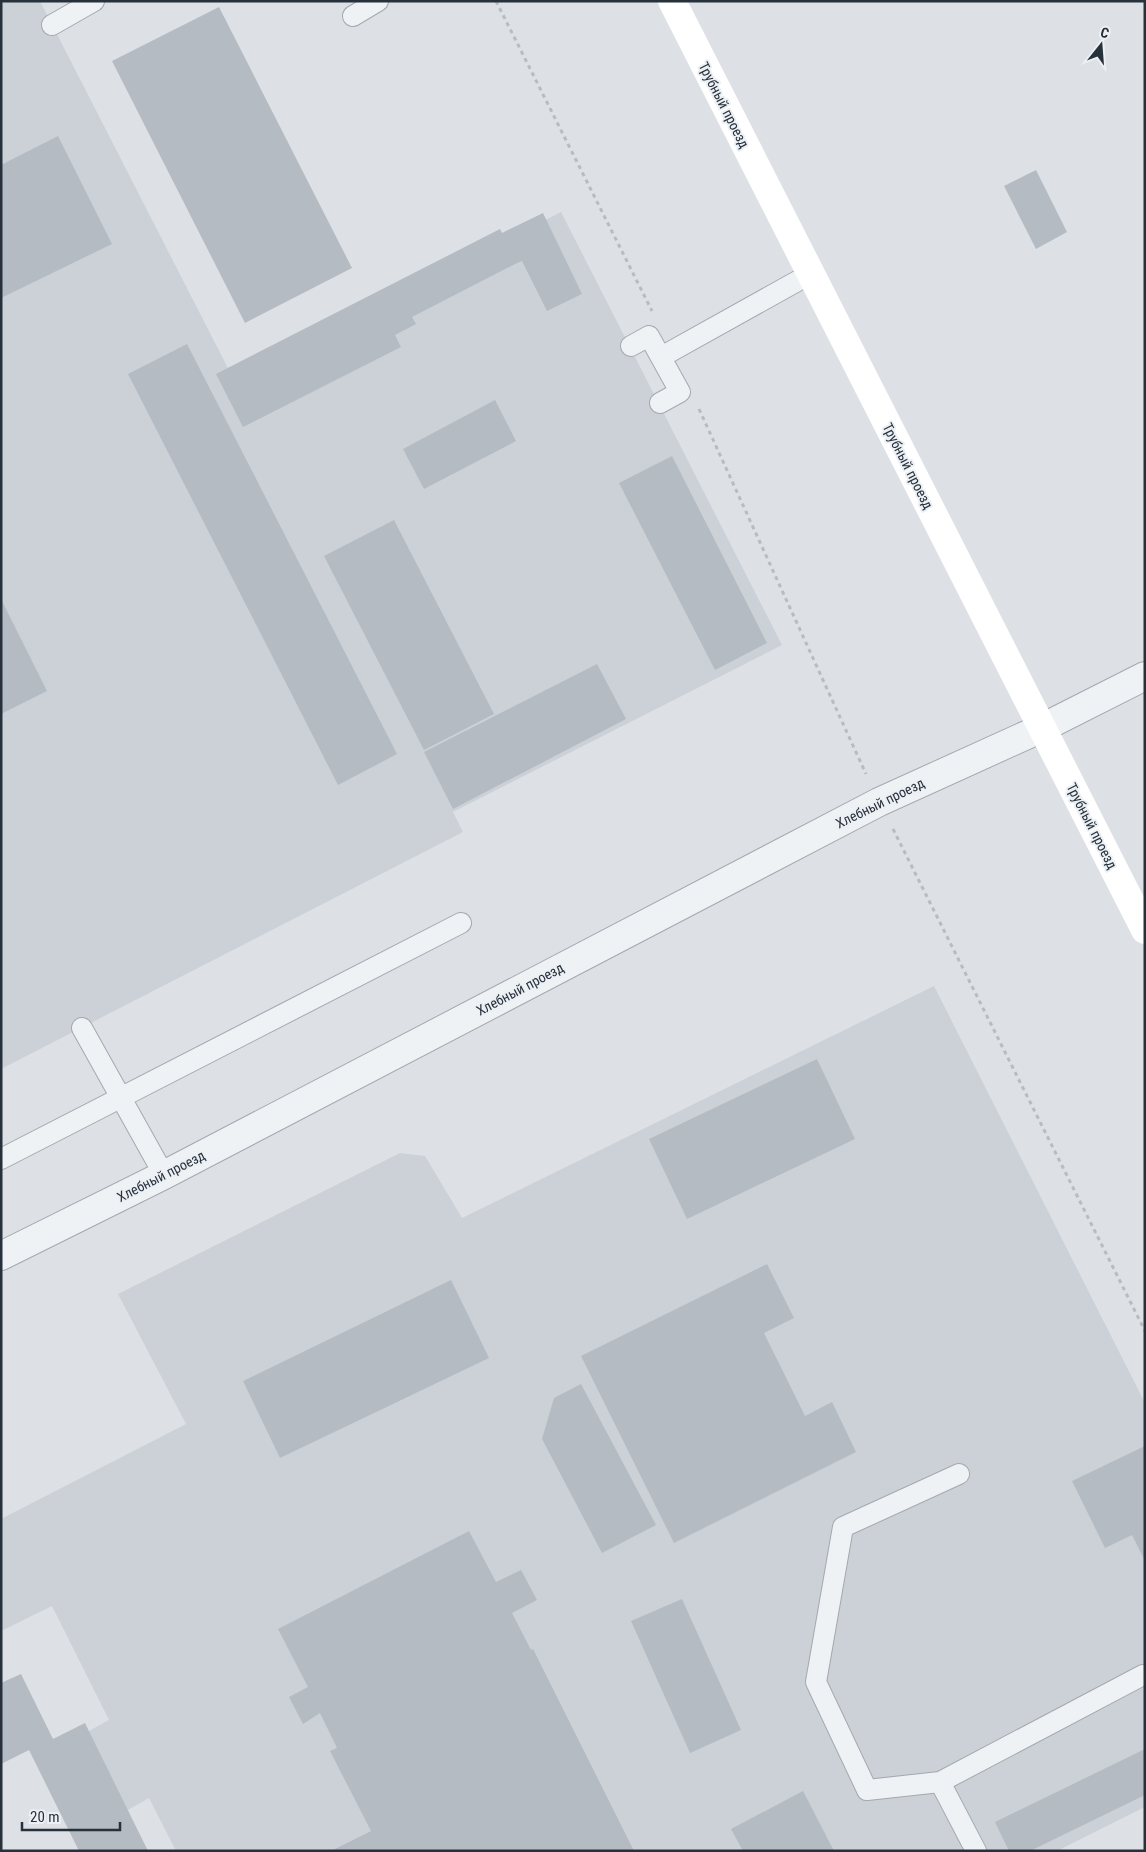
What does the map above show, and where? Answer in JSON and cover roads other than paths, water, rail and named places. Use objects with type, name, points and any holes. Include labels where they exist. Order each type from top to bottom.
[{"type":"street","name":"Трубный проезд","points":[[672,1],[1145,930]]},
{"type":"street","name":"Хлебный проезд","points":[[1,1256],[164,1175],[879,802],[1042,728],[1145,676]]},
{"type":"lane","points":[[52,25],[94,1]]},
{"type":"lane","points":[[353,16],[378,1]]},
{"type":"lane","points":[[666,353],[810,274]]},
{"type":"lane","points":[[631,346],[649,336],[666,353],[680,392],[660,403]]},
{"type":"lane","points":[[1,1159],[460,924]]},
{"type":"lane","points":[[82,1028],[164,1175]]},
{"type":"lane","points":[[959,1474],[843,1527],[816,1682],[867,1790],[940,1782],[1143,1675]]},
{"type":"lane","points":[[940,1782],[976,1851]]}]
